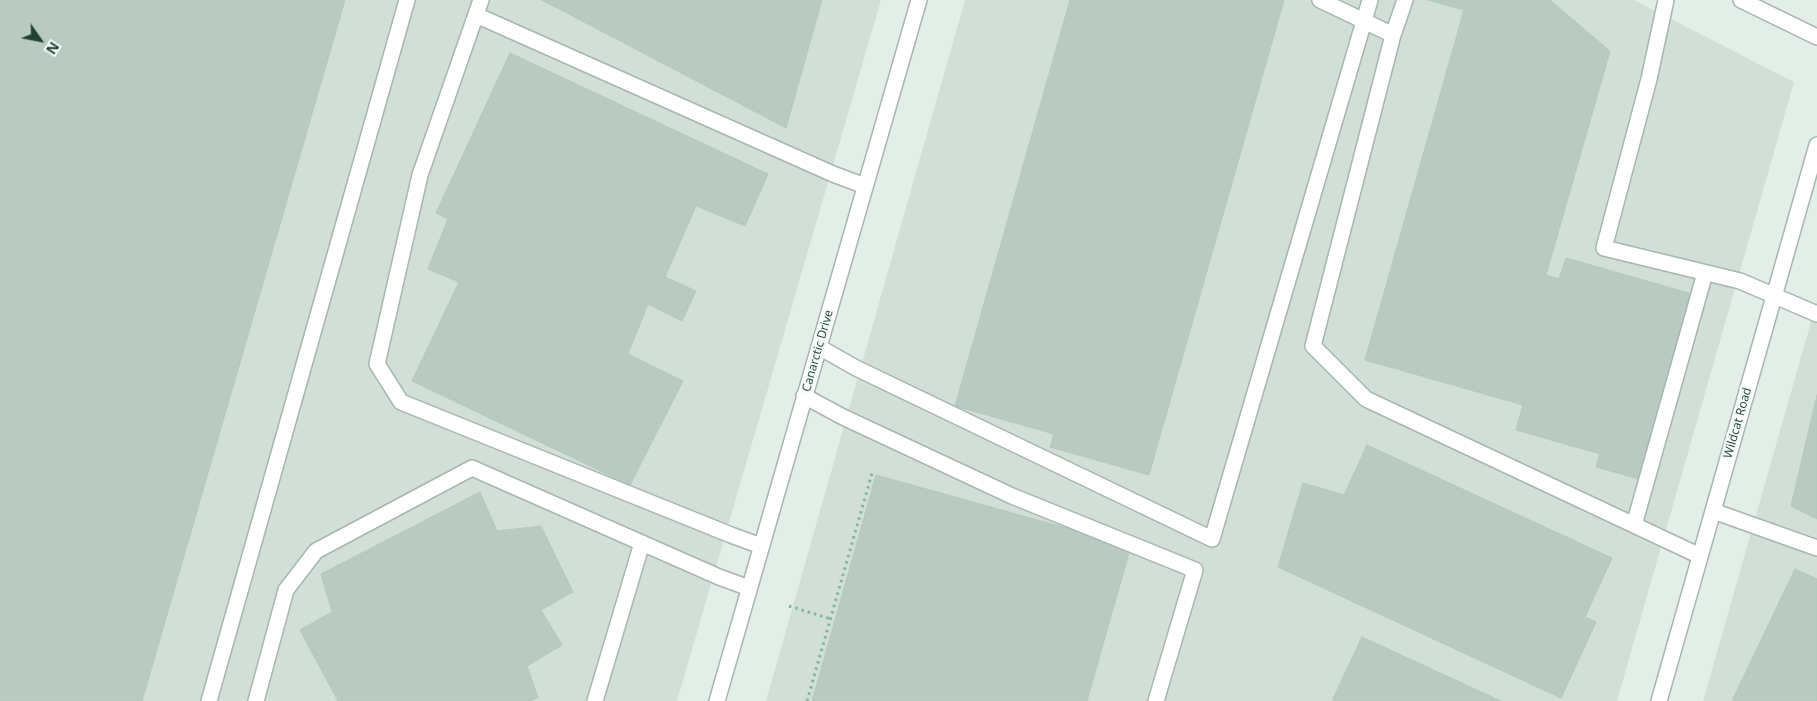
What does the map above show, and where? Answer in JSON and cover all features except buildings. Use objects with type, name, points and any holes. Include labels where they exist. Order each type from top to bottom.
[{"type":"street","points":[[209,701],[407,0]]},
{"type":"street","points":[[481,0],[420,176],[377,364],[401,402],[761,546]]},
{"type":"street","name":"Canarctic Drive","points":[[717,701],[919,0]]},
{"type":"street","points":[[1320,0],[1393,35]]},
{"type":"street","points":[[819,347],[856,368],[1212,539],[1370,0]]},
{"type":"street","points":[[1405,0],[1393,35],[1312,346],[1366,399],[1700,556]]},
{"type":"street","points":[[1666,0],[1649,79],[1604,248],[1740,281],[1817,314]]},
{"type":"street","points":[[1741,0],[1817,37]]},
{"type":"street","points":[[476,14],[833,174],[865,186]]},
{"type":"street","name":"Wildcat Road","points":[[1659,701],[1817,146]]},
{"type":"street","points":[[1634,525],[1705,273]]},
{"type":"street","points":[[804,396],[843,417],[1012,496],[1195,570],[1156,701]]},
{"type":"street","points":[[256,701],[286,590],[316,551],[472,468],[719,577],[749,588]]},
{"type":"street","points":[[1713,510],[1817,548]]},
{"type":"street","points":[[595,701],[642,543]]},
{"type":"path","points":[[807,701],[872,473]]},
{"type":"path","points":[[789,606],[830,619]]},
{"type":"shaded area","points":[[0,0],[881,0],[677,701],[0,701]]},
{"type":"shaded area","points":[[965,0],[1634,0],[1794,82],[1617,701],[766,701]]},
{"type":"shaded area","points":[[1817,301],[1817,701],[1703,701]]}]
